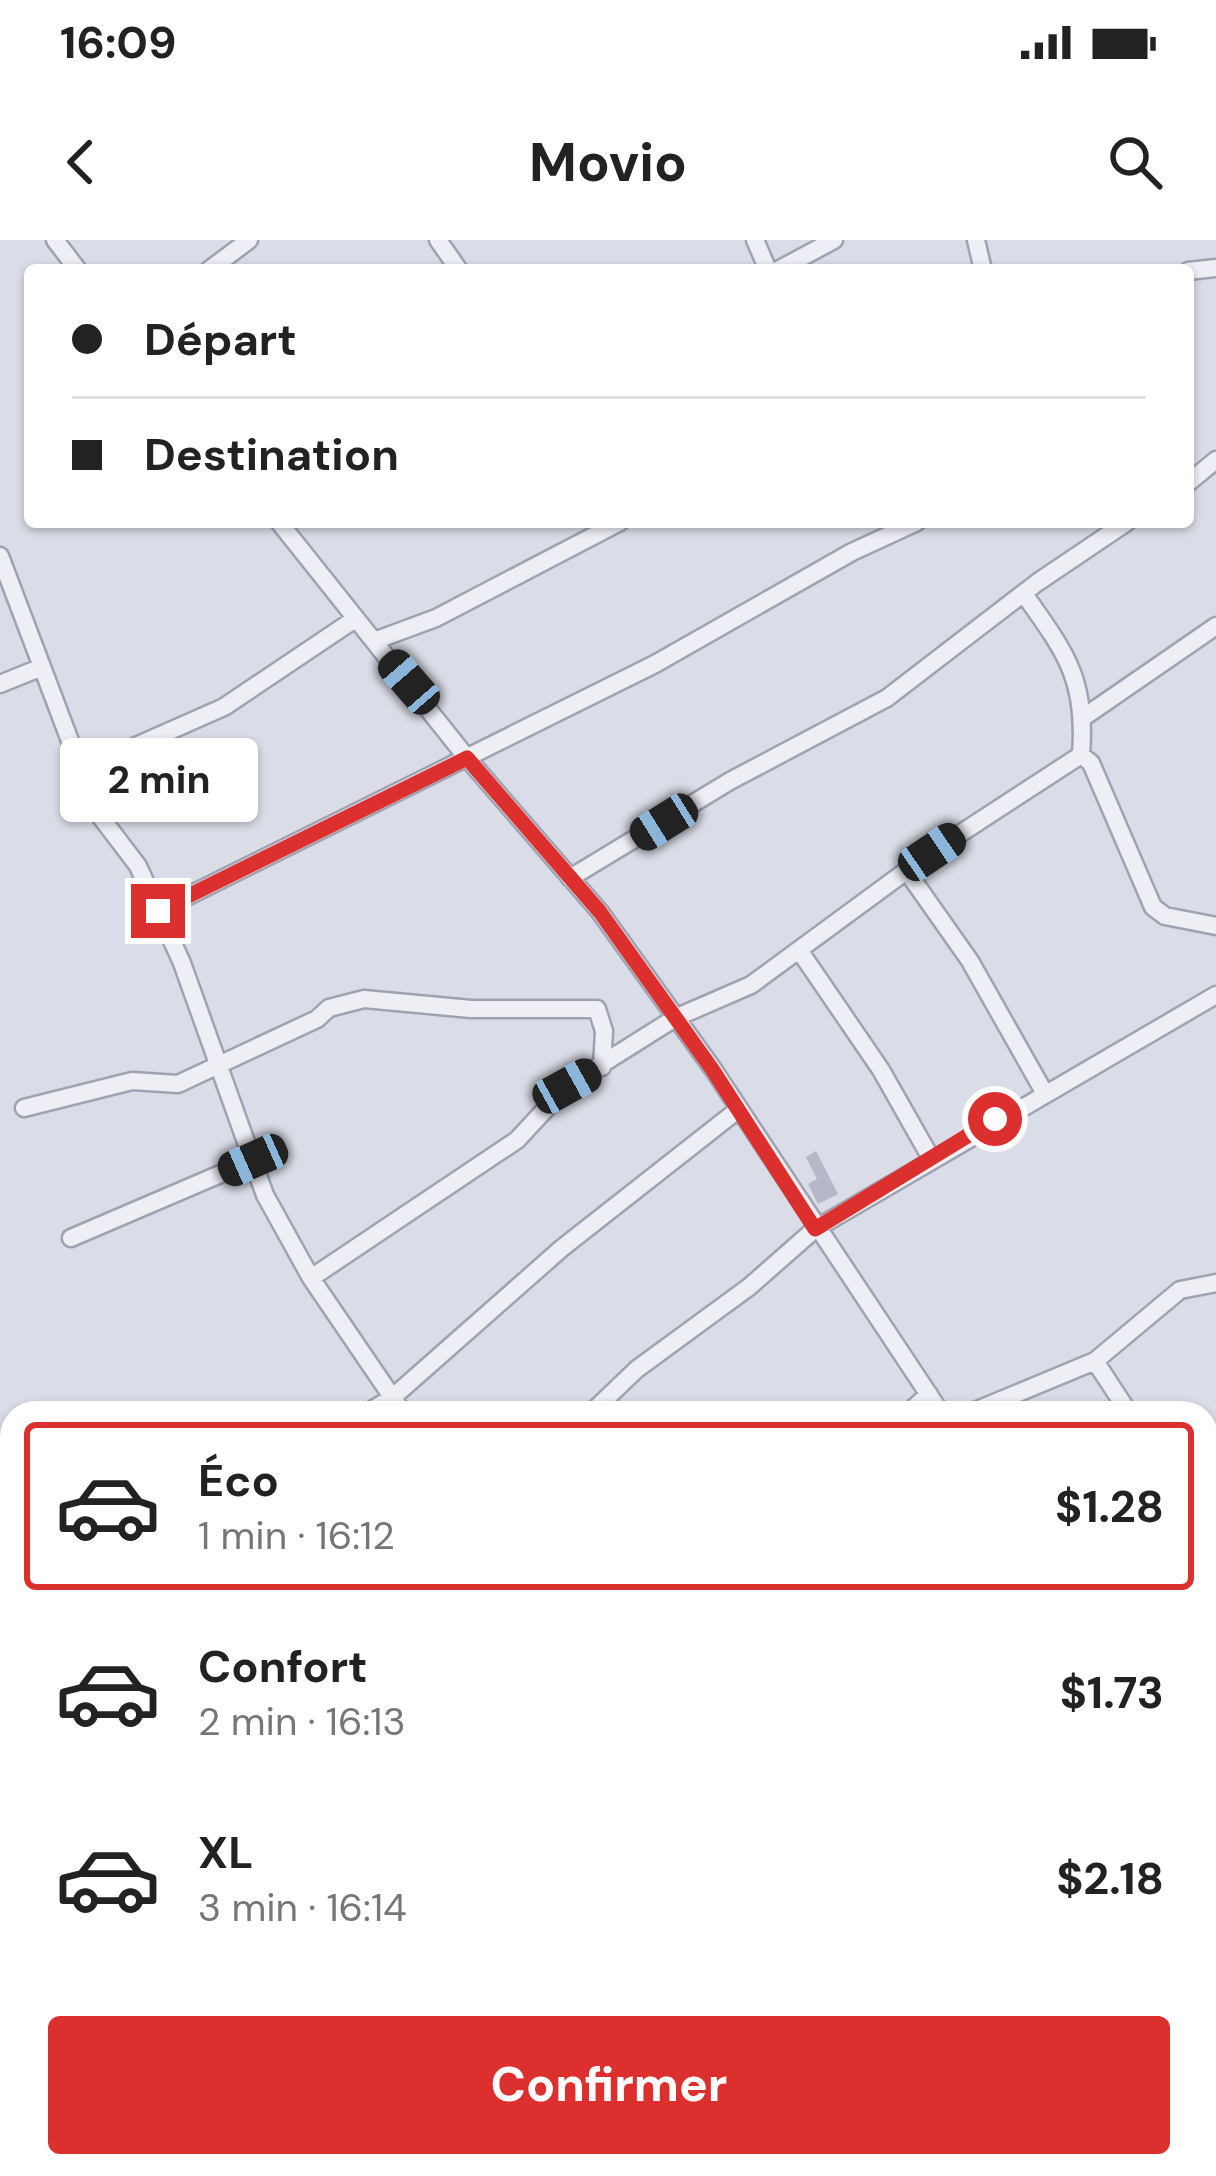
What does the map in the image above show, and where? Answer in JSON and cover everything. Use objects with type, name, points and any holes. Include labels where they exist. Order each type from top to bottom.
[{"type":"street","points":[[217,264],[249,240]]},
{"type":"street","points":[[789,264],[834,240]]},
{"type":"street","points":[[284,528],[467,758],[570,878],[675,1018],[933,1401]]},
{"type":"street","points":[[374,641],[436,618],[608,528]]},
{"type":"street","points":[[158,911],[467,758],[906,528]]},
{"type":"street","points":[[570,878],[730,781],[887,698],[1112,528]]},
{"type":"street","points":[[0,556],[97,812],[138,866],[158,911],[219,1061],[265,1195],[311,1278],[395,1401]]},
{"type":"street","points":[[1024,594],[1066,652],[1081,688],[1081,755]]},
{"type":"street","points":[[79,771],[224,707],[355,619]]},
{"type":"street","points":[[1084,717],[1216,626]]},
{"type":"street","points":[[0,684],[42,667]]},
{"type":"street","points":[[311,1278],[517,1140],[567,1086],[675,1018],[751,985],[906,870],[1071,757],[1081,755],[1091,763],[1153,907],[1165,916],[1216,926]]},
{"type":"street","points":[[906,870],[970,961],[1044,1092]]},
{"type":"street","points":[[799,950],[881,1070],[932,1160]]},
{"type":"street","points":[[604,1401],[637,1369],[749,1287],[815,1229],[1216,995]]},
{"type":"street","points":[[24,1108],[132,1081],[178,1084],[329,1008],[364,999],[471,1009],[597,1009],[604,1031],[602,1067]]},
{"type":"street","points":[[402,1401],[562,1248],[739,1109]]},
{"type":"street","points":[[71,1238],[253,1160]]},
{"type":"street","points":[[999,1401],[1096,1361],[1180,1290],[1216,1282]]},
{"type":"street","points":[[1096,1361],[1121,1401]]},
{"type":"street","points":[[921,1401],[928,1394]]},
{"type":"building","points":[[816,1151],[838,1194],[818,1204],[808,1184],[817,1179],[806,1157]]},
{"type":"route","points":[[158,911],[467,758],[600,912],[712,1069],[815,1229],[995,1119]]}]
